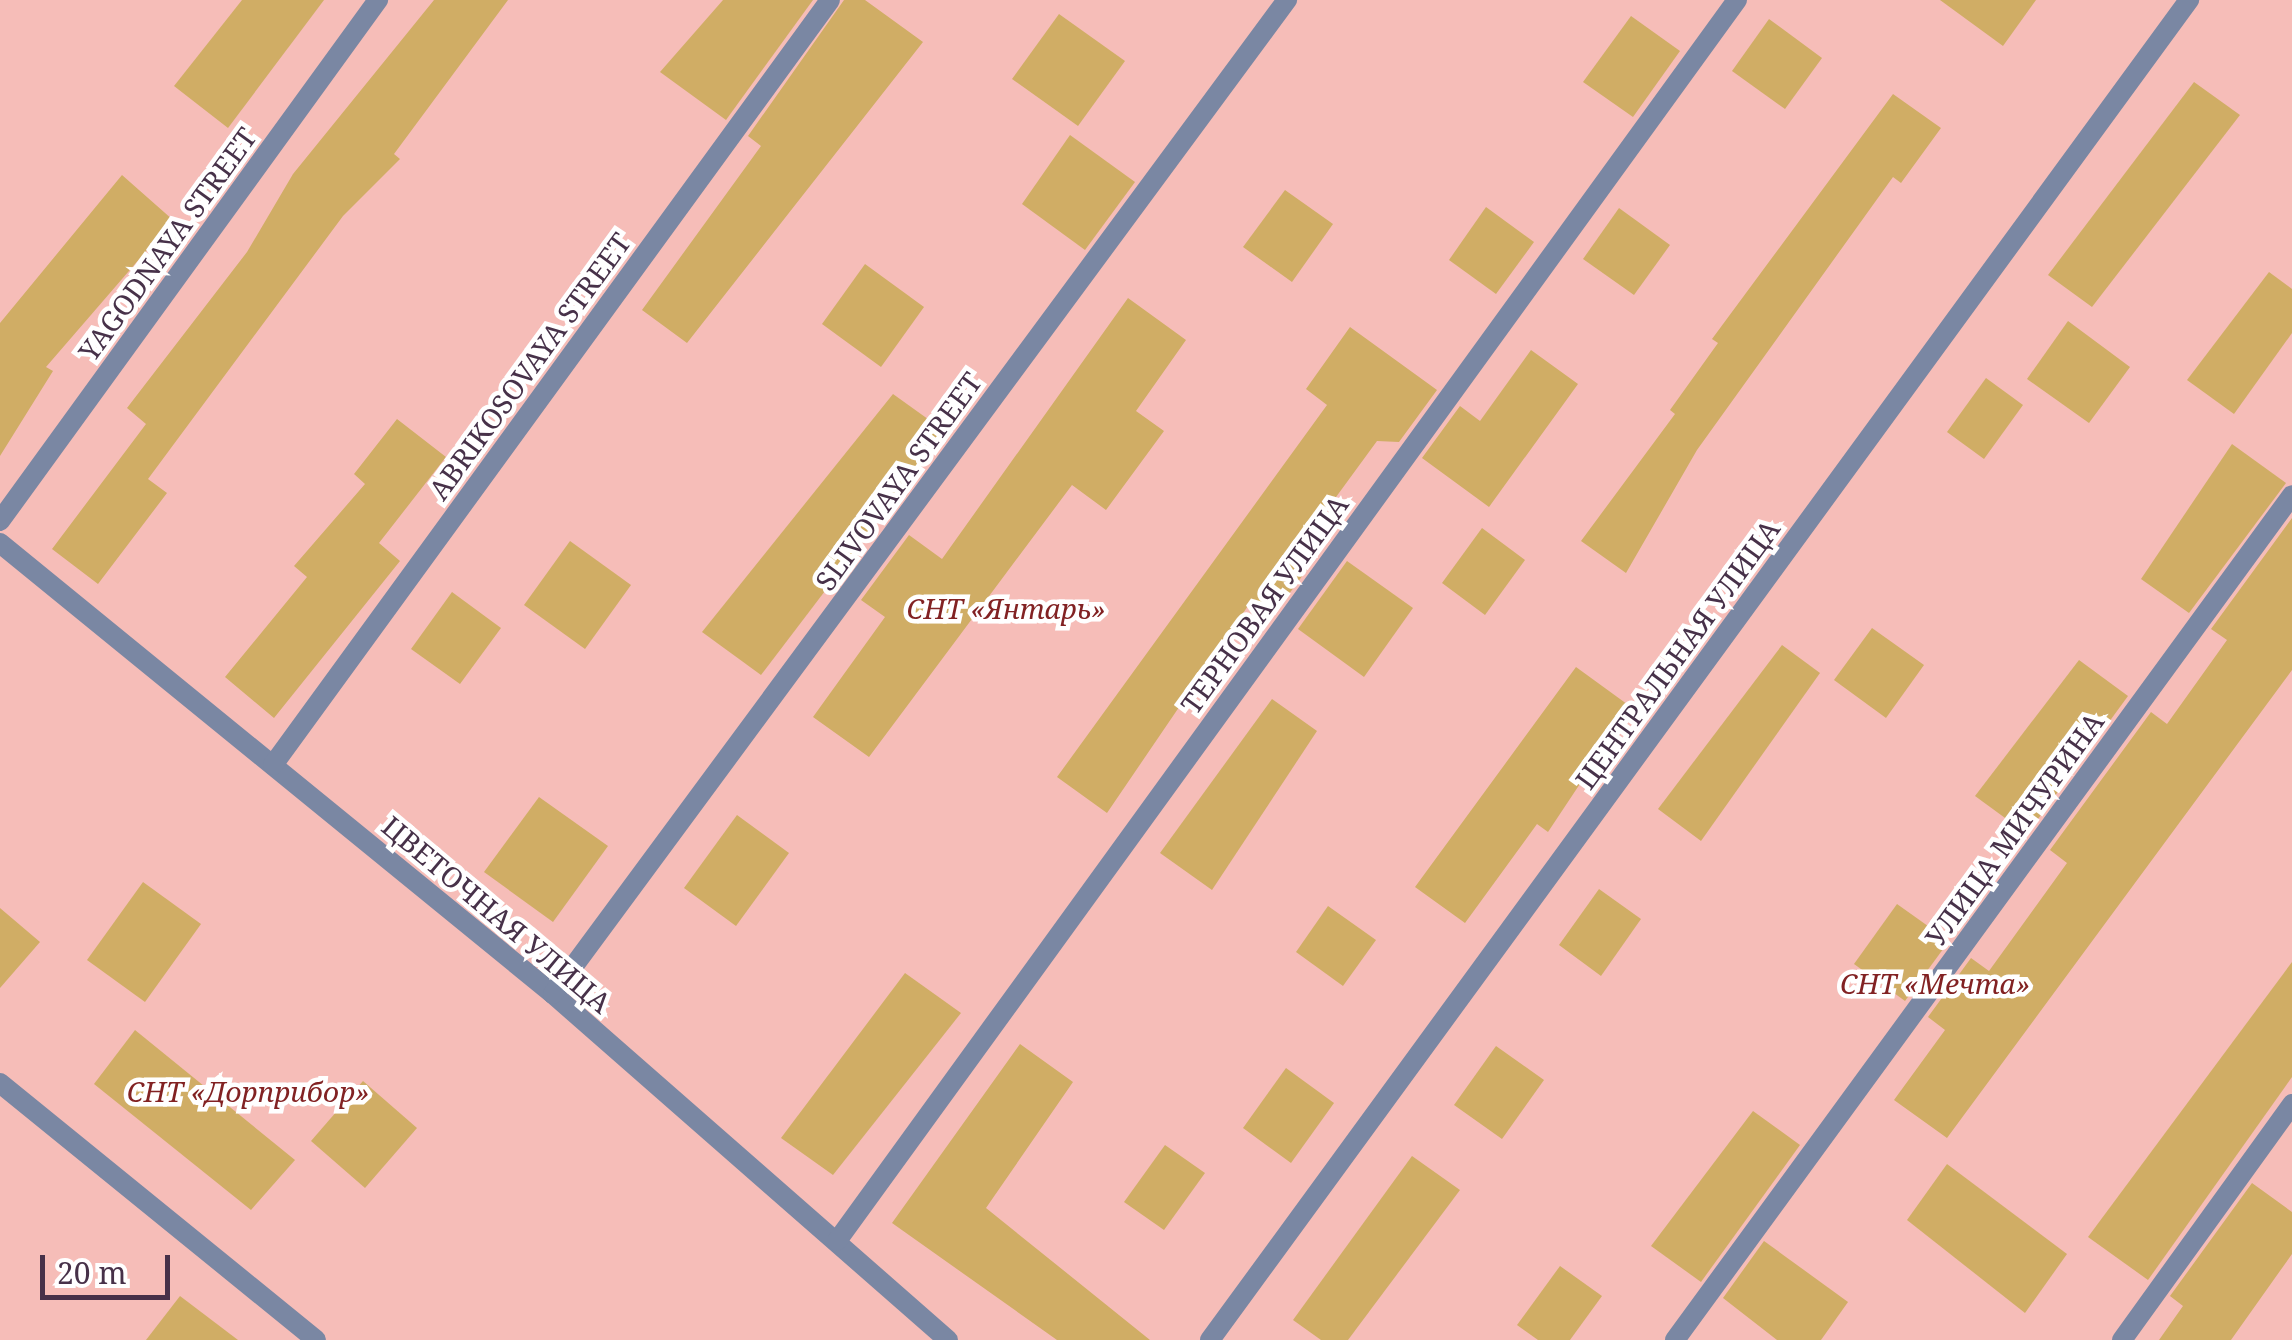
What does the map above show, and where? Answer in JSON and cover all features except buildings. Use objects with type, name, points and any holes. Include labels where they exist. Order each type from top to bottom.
[{"type":"street","name":"YAGODNAYA STREET","points":[[0,521],[378,0]]},
{"type":"street","name":"ABRIKOSOVAYA STREET","points":[[272,765],[830,0]]},
{"type":"street","name":"SLIVOVAYA STREET","points":[[553,994],[1286,0]]},
{"type":"street","name":"ТЕРНОВАЯ УЛИЦА","points":[[837,1241],[1736,0]]},
{"type":"street","name":"ЦЕНТРАЛЬНАЯ УЛИЦА","points":[[1210,1340],[2189,0]]},
{"type":"street","name":"УЛИЦА МИЧУРИНА","points":[[1675,1340],[2292,495]]},
{"type":"street","name":"ЦВЕТОЧНАЯ УЛИЦА","points":[[0,542],[553,994],[948,1340]]},
{"type":"street","points":[[0,1083],[316,1340]]},
{"type":"street","points":[[2122,1340],[2292,1104]]},
{"type":"green space","name":"СНТ «Янтарь»","points":[[0,0],[2292,0],[2292,1340],[0,1340]]},
{"type":"park label","name":"СНТ «Мечта»","points":[[1935,983]]},
{"type":"park label","name":"СНТ «Дорприбор»","points":[[248,1091]]}]
